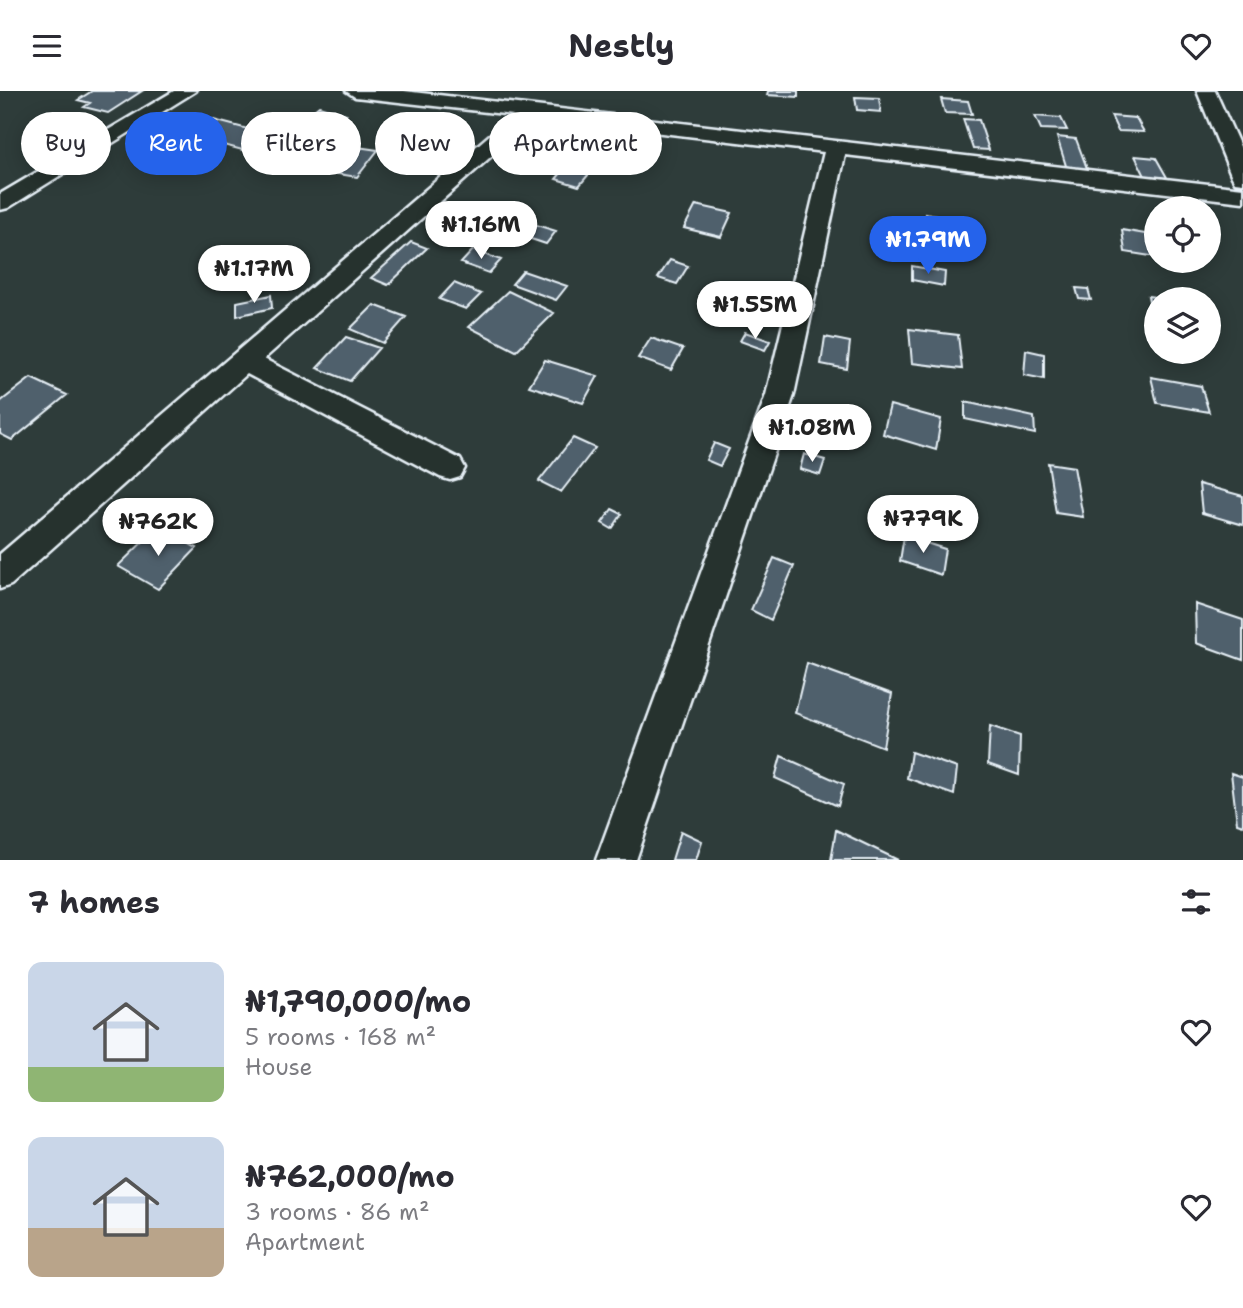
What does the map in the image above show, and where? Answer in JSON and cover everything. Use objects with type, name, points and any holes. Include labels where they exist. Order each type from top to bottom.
[{"type":"street","points":[[0,203],[187,91]]},
{"type":"street","points":[[355,91],[520,112]]},
{"type":"street","points":[[1206,91],[1243,177]]},
{"type":"street","points":[[662,128],[1243,195]]},
{"type":"street","points":[[0,574],[489,147]]},
{"type":"street","points":[[616,860],[780,395],[836,147]]},
{"type":"street","points":[[244,361],[450,468]]},
{"type":"building","points":[[92,91],[142,91],[110,112],[84,107],[90,103],[78,100]]},
{"type":"building","points":[[768,91],[798,91],[798,97],[767,95]]},
{"type":"building","points":[[855,97],[879,98],[881,112],[857,110]]},
{"type":"building","points":[[941,99],[968,101],[972,114],[945,113]]},
{"type":"building","points":[[319,106],[339,112],[312,112]]},
{"type":"building","points":[[1035,116],[1061,118],[1067,130],[1041,129]]},
{"type":"building","points":[[1111,116],[1136,118],[1144,132],[1118,131]]},
{"type":"building","points":[[963,119],[979,120],[989,150],[973,149]]},
{"type":"building","points":[[227,124],[241,127],[241,150],[227,146]]},
{"type":"building","points":[[1057,137],[1076,139],[1088,171],[1067,169]]},
{"type":"building","points":[[361,148],[375,150],[375,154],[361,172]]},
{"type":"building","points":[[1135,156],[1156,158],[1169,181],[1147,180]]},
{"type":"building","points":[[559,175],[588,175],[579,186],[556,179]]},
{"type":"building","points":[[696,205],[732,213],[721,237],[684,228]]},
{"type":"building","points":[[925,213],[961,219],[961,234],[924,229]]},
{"type":"building","points":[[530,223],[556,231],[546,244],[519,235]]},
{"type":"building","points":[[1122,230],[1144,234],[1144,255],[1125,252]]},
{"type":"building","points":[[411,242],[427,248],[388,285],[371,278]]},
{"type":"building","points":[[473,250],[501,260],[489,273],[461,263]]},
{"type":"building","points":[[670,260],[688,266],[677,284],[658,278]]},
{"type":"building","points":[[912,266],[945,272],[944,286],[912,280]]},
{"type":"building","points":[[523,271],[567,286],[556,300],[512,284]]},
{"type":"building","points":[[454,283],[481,294],[466,309],[439,299]]},
{"type":"building","points":[[1076,288],[1088,289],[1091,300],[1079,299]]},
{"type":"building","points":[[508,291],[554,313],[516,351],[469,327]]},
{"type":"building","points":[[271,295],[272,308],[237,316],[237,302]]},
{"type":"building","points":[[374,305],[406,317],[383,343],[350,329]]},
{"type":"building","points":[[909,329],[958,335],[962,369],[912,363]]},
{"type":"building","points":[[745,332],[770,341],[765,350],[740,341]]},
{"type":"building","points":[[346,337],[379,348],[350,381],[317,368]]},
{"type":"building","points":[[825,337],[850,342],[847,369],[821,364]]},
{"type":"building","points":[[651,338],[683,349],[671,370],[638,358]]},
{"type":"building","points":[[1026,350],[1044,354],[1044,379],[1024,375]]},
{"type":"building","points":[[545,360],[598,376],[583,403],[529,386]]},
{"type":"building","points":[[1151,377],[1201,386],[1209,412],[1157,403]]},
{"type":"building","points":[[31,378],[67,395],[12,440],[0,434],[0,402]]},
{"type":"building","points":[[965,402],[1034,417],[1035,434],[965,419]]},
{"type":"building","points":[[890,405],[941,419],[936,450],[883,434]]},
{"type":"building","points":[[803,432],[823,437],[819,453],[799,448]]},
{"type":"building","points":[[573,438],[595,448],[561,492],[539,481]]},
{"type":"building","points":[[714,443],[729,449],[720,466],[706,460]]},
{"type":"building","points":[[804,454],[825,460],[820,475],[800,469]]},
{"type":"building","points":[[1048,463],[1074,467],[1083,517],[1056,513]]},
{"type":"building","points":[[1199,484],[1243,496],[1243,525],[1202,513]]},
{"type":"building","points":[[612,509],[622,514],[612,529],[602,523]]},
{"type":"building","points":[[158,527],[197,548],[158,589],[118,566]]},
{"type":"building","points":[[904,536],[945,549],[941,575],[900,561]]},
{"type":"building","points":[[774,558],[794,566],[771,620],[751,610]]},
{"type":"building","points":[[1195,604],[1243,620],[1243,660],[1196,643]]},
{"type":"building","points":[[807,663],[892,694],[883,747],[795,713]]},
{"type":"building","points":[[990,726],[1020,736],[1019,775],[988,764]]},
{"type":"building","points":[[911,752],[957,768],[954,795],[907,778]]},
{"type":"building","points":[[781,756],[844,784],[838,806],[775,778]]},
{"type":"building","points":[[1231,773],[1243,777],[1243,825],[1237,823]]},
{"type":"building","points":[[836,830],[898,860],[831,860]]},
{"type":"building","points":[[681,831],[702,841],[696,860],[672,860]]}]
